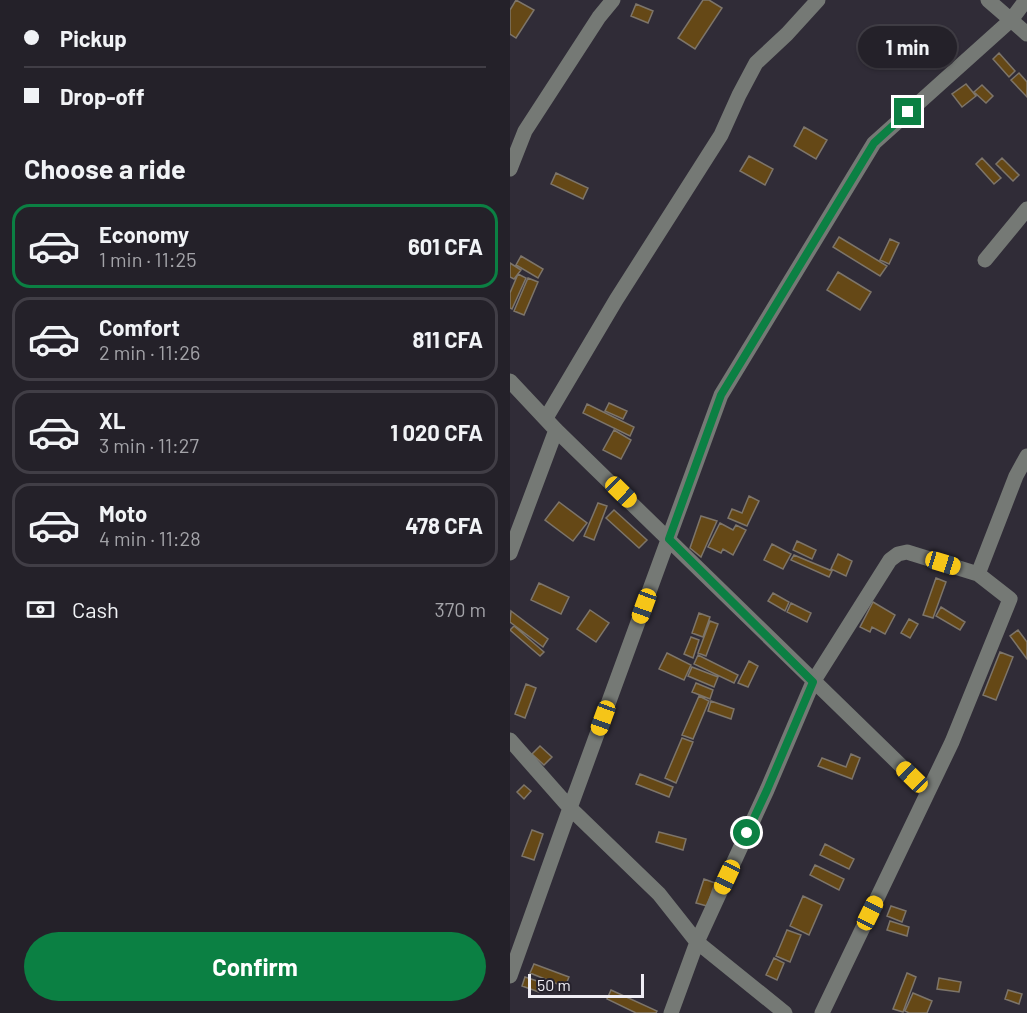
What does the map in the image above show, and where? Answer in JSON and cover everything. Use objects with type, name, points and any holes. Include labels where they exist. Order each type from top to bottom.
[{"type":"street","points":[[510,169],[525,131],[598,17],[613,0]]},
{"type":"street","points":[[510,554],[551,424],[616,300],[721,135],[756,63],[818,0]]},
{"type":"street","points":[[988,0],[1027,34]]},
{"type":"street","points":[[510,976],[721,395],[874,143],[1011,20],[1026,0]]},
{"type":"street","points":[[510,126],[525,131]]},
{"type":"street","points":[[985,260],[1027,209]]},
{"type":"street","points":[[510,381],[813,682],[928,792]]},
{"type":"street","points":[[978,574],[1016,476],[1027,456]]},
{"type":"street","points":[[671,1013],[696,942],[767,790],[813,682],[890,560],[897,554],[907,552],[978,574],[1010,598],[952,742],[822,1013]]},
{"type":"street","points":[[510,740],[570,808],[659,894],[696,942],[785,1013]]},
{"type":"building","points":[[516,0],[534,10],[516,38],[510,34],[510,10]]},
{"type":"building","points":[[703,0],[709,0],[722,8],[695,49],[678,38]]},
{"type":"building","points":[[636,4],[653,11],[648,23],[631,16]]},
{"type":"building","points":[[999,53],[1015,71],[1009,77],[993,59]]},
{"type":"building","points":[[1019,73],[1027,82],[1027,97],[1011,80]]},
{"type":"building","points":[[966,84],[976,96],[962,107],[952,94]]},
{"type":"building","points":[[982,85],[993,96],[986,103],[974,92]]},
{"type":"building","points":[[804,127],[827,140],[816,159],[794,146]]},
{"type":"building","points":[[749,156],[773,169],[765,185],[740,171]]},
{"type":"building","points":[[982,158],[1001,178],[994,184],[976,164]]},
{"type":"building","points":[[1002,158],[1019,175],[1013,181],[996,164]]},
{"type":"building","points":[[556,173],[588,188],[583,199],[551,184]]},
{"type":"building","points":[[839,237],[887,266],[880,276],[833,247]]},
{"type":"building","points":[[890,239],[899,243],[889,264],[880,260]]},
{"type":"building","points":[[521,256],[543,269],[538,278],[516,265]]},
{"type":"building","points":[[510,263],[521,270],[514,279],[510,277]]},
{"type":"building","points":[[838,272],[871,292],[860,310],[827,290]]},
{"type":"building","points":[[518,274],[526,278],[512,309],[510,308],[510,293]]},
{"type":"building","points":[[528,278],[538,282],[524,315],[514,311]]},
{"type":"building","points":[[609,403],[627,411],[623,419],[605,411]]},
{"type":"building","points":[[587,404],[634,427],[630,436],[583,413]]},
{"type":"building","points":[[614,430],[631,440],[621,459],[603,450]]},
{"type":"building","points":[[749,496],[759,501],[747,526],[728,518],[732,509],[742,513]]},
{"type":"building","points":[[559,502],[587,523],[573,541],[545,520]]},
{"type":"building","points":[[598,503],[607,506],[594,540],[584,536]]},
{"type":"building","points":[[614,510],[647,540],[639,548],[606,518]]},
{"type":"building","points":[[701,516],[717,521],[701,557],[690,548]]},
{"type":"building","points":[[720,523],[733,530],[736,525],[746,530],[733,555],[723,549],[721,553],[708,547]]},
{"type":"building","points":[[797,541],[816,550],[812,559],[793,550]]},
{"type":"building","points":[[772,544],[791,554],[783,569],[764,560]]},
{"type":"building","points":[[838,554],[852,561],[846,576],[831,569]]},
{"type":"building","points":[[794,555],[832,571],[829,577],[791,560]]},
{"type":"building","points":[[936,578],[946,582],[933,618],[923,615]]},
{"type":"building","points":[[539,583],[569,597],[561,614],[531,600]]},
{"type":"building","points":[[773,593],[789,602],[785,611],[768,601]]},
{"type":"building","points":[[873,602],[895,615],[885,634],[872,627],[870,632],[860,627]]},
{"type":"building","points":[[791,603],[811,613],[807,622],[787,612]]},
{"type":"building","points":[[941,607],[965,622],[960,630],[936,616]]},
{"type":"building","points":[[590,610],[609,623],[596,642],[577,629]]},
{"type":"building","points":[[511,611],[548,639],[543,647],[510,622]]},
{"type":"building","points":[[699,613],[710,617],[703,637],[692,633]]},
{"type":"building","points":[[909,619],[918,624],[910,638],[901,633]]},
{"type":"building","points":[[710,621],[718,624],[706,656],[698,653]]},
{"type":"building","points":[[514,626],[544,652],[540,656],[510,630]]},
{"type":"building","points":[[1018,630],[1027,642],[1027,659],[1010,636]]},
{"type":"building","points":[[691,637],[699,640],[693,658],[684,654]]},
{"type":"building","points":[[1000,652],[1013,657],[996,700],[983,695]]},
{"type":"building","points":[[667,653],[691,665],[684,680],[659,669]]},
{"type":"building","points":[[698,655],[738,675],[734,683],[694,664]]},
{"type":"building","points":[[749,661],[758,666],[748,687],[738,683]]},
{"type":"building","points":[[692,667],[718,677],[714,687],[688,676]]},
{"type":"building","points":[[696,683],[713,690],[710,699],[692,692]]},
{"type":"building","points":[[526,684],[536,688],[525,718],[515,714]]},
{"type":"building","points":[[699,696],[709,701],[693,739],[682,735]]},
{"type":"building","points":[[711,701],[734,709],[731,719],[708,711]]},
{"type":"building","points":[[682,738],[693,742],[676,783],[665,778]]},
{"type":"building","points":[[540,746],[552,757],[544,765],[532,754]]},
{"type":"building","points":[[851,754],[860,758],[852,779],[818,766],[822,758],[846,767]]},
{"type":"building","points":[[640,774],[673,787],[669,797],[636,784]]},
{"type":"building","points":[[524,785],[531,791],[524,799],[517,792]]},
{"type":"building","points":[[532,830],[543,834],[534,860],[522,856]]},
{"type":"building","points":[[659,832],[686,839],[683,850],[656,842]]},
{"type":"building","points":[[825,844],[854,859],[849,869],[820,855]]},
{"type":"building","points":[[815,865],[844,879],[839,890],[810,875]]},
{"type":"building","points":[[704,879],[715,883],[707,906],[696,903]]},
{"type":"building","points":[[803,896],[822,905],[809,935],[790,926]]},
{"type":"building","points":[[891,906],[906,911],[902,922],[887,916]]},
{"type":"building","points":[[890,921],[909,927],[907,936],[887,930]]},
{"type":"building","points":[[787,930],[801,935],[790,962],[776,956]]},
{"type":"building","points":[[774,958],[784,963],[777,980],[766,975]]},
{"type":"building","points":[[534,964],[569,977],[565,987],[530,973]]},
{"type":"building","points":[[907,973],[916,977],[903,1012],[893,1009]]},
{"type":"building","points":[[525,977],[543,983],[539,992],[522,986]]},
{"type":"building","points":[[939,978],[961,982],[959,992],[937,989]]},
{"type":"building","points":[[611,990],[657,1011],[656,1013],[636,1013],[607,999]]},
{"type":"building","points":[[1008,990],[1022,994],[1019,1004],[1005,999]]},
{"type":"building","points":[[913,993],[932,1001],[927,1013],[905,1011]]},
{"type":"route","points":[[747,833],[813,682],[669,539],[721,395],[874,143],[908,112]]}]
